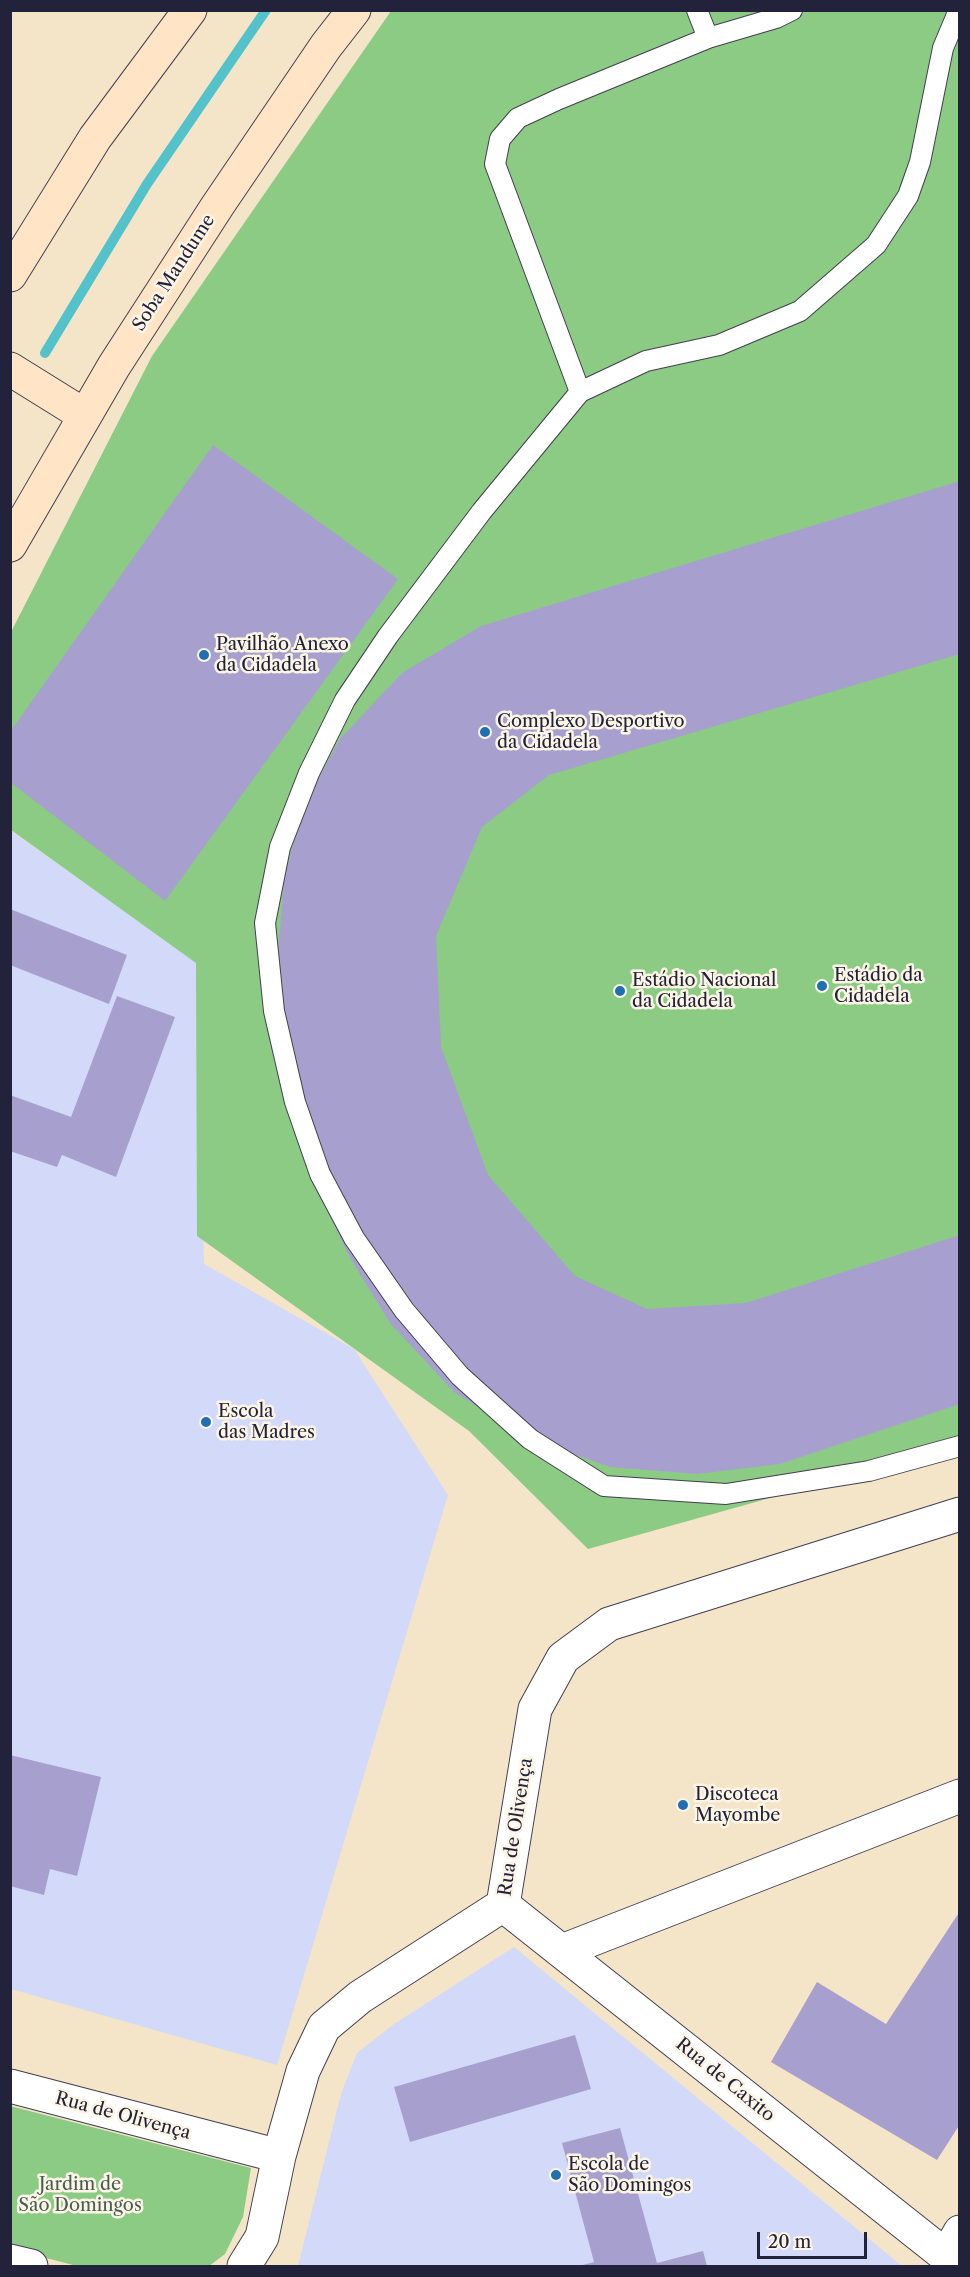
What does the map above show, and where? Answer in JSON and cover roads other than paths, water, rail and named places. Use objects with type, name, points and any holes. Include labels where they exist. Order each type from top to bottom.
[{"type":"main road","points":[[10,275],[95,138],[190,10]]},
{"type":"main road","name":"Soba Mandume","points":[[10,545],[84,415],[218,205],[326,46],[354,10]]},
{"type":"main road","points":[[10,369],[84,415]]},
{"type":"street","name":"Rua de Olivença","points":[[10,2086],[279,2156],[303,2071],[324,2027],[360,1997],[503,1905],[536,1709],[563,1658],[609,1624],[960,1514]]},
{"type":"street","points":[[562,1951],[960,1796]]},
{"type":"street","name":"Rua de Caxito","points":[[503,1905],[952,2252]]},
{"type":"street","points":[[244,2266],[262,2237],[279,2156]]},
{"type":"street","points":[[10,2261],[31,2266]]},
{"type":"lane","points":[[697,10],[708,38]]},
{"type":"lane","points":[[580,392],[495,164],[500,139],[518,118],[708,38],[776,18],[792,10]]},
{"type":"lane","points":[[959,10],[943,48],[920,162],[908,196],[876,245],[800,310],[719,345],[646,361],[580,392],[482,511],[388,636],[345,700],[309,773],[280,847],[265,923],[274,1011],[295,1102],[320,1173],[354,1238],[404,1310],[460,1376],[530,1439],[604,1486],[726,1494],[868,1471],[960,1446]]},
{"type":"waterway","points":[[45,353],[147,184],[266,10]]},
{"type":"place","name":"Pavilhão Anexo da Cidadela","points":[[204,655]]},
{"type":"place","name":"Complexo Desportivo da Cidadela","points":[[485,732]]},
{"type":"place","name":"Estádio da Cidadela","points":[[822,986]]},
{"type":"place","name":"Estádio Nacional da Cidadela","points":[[620,991]]},
{"type":"place","name":"Escola das Madres","points":[[206,1422]]},
{"type":"place","name":"Discoteca Mayombe","points":[[683,1805]]},
{"type":"place","name":"Escola de São Domingos","points":[[556,2175]]},
{"type":"park label","name":"Jardim de São Domingos","points":[[80,2195]]}]
